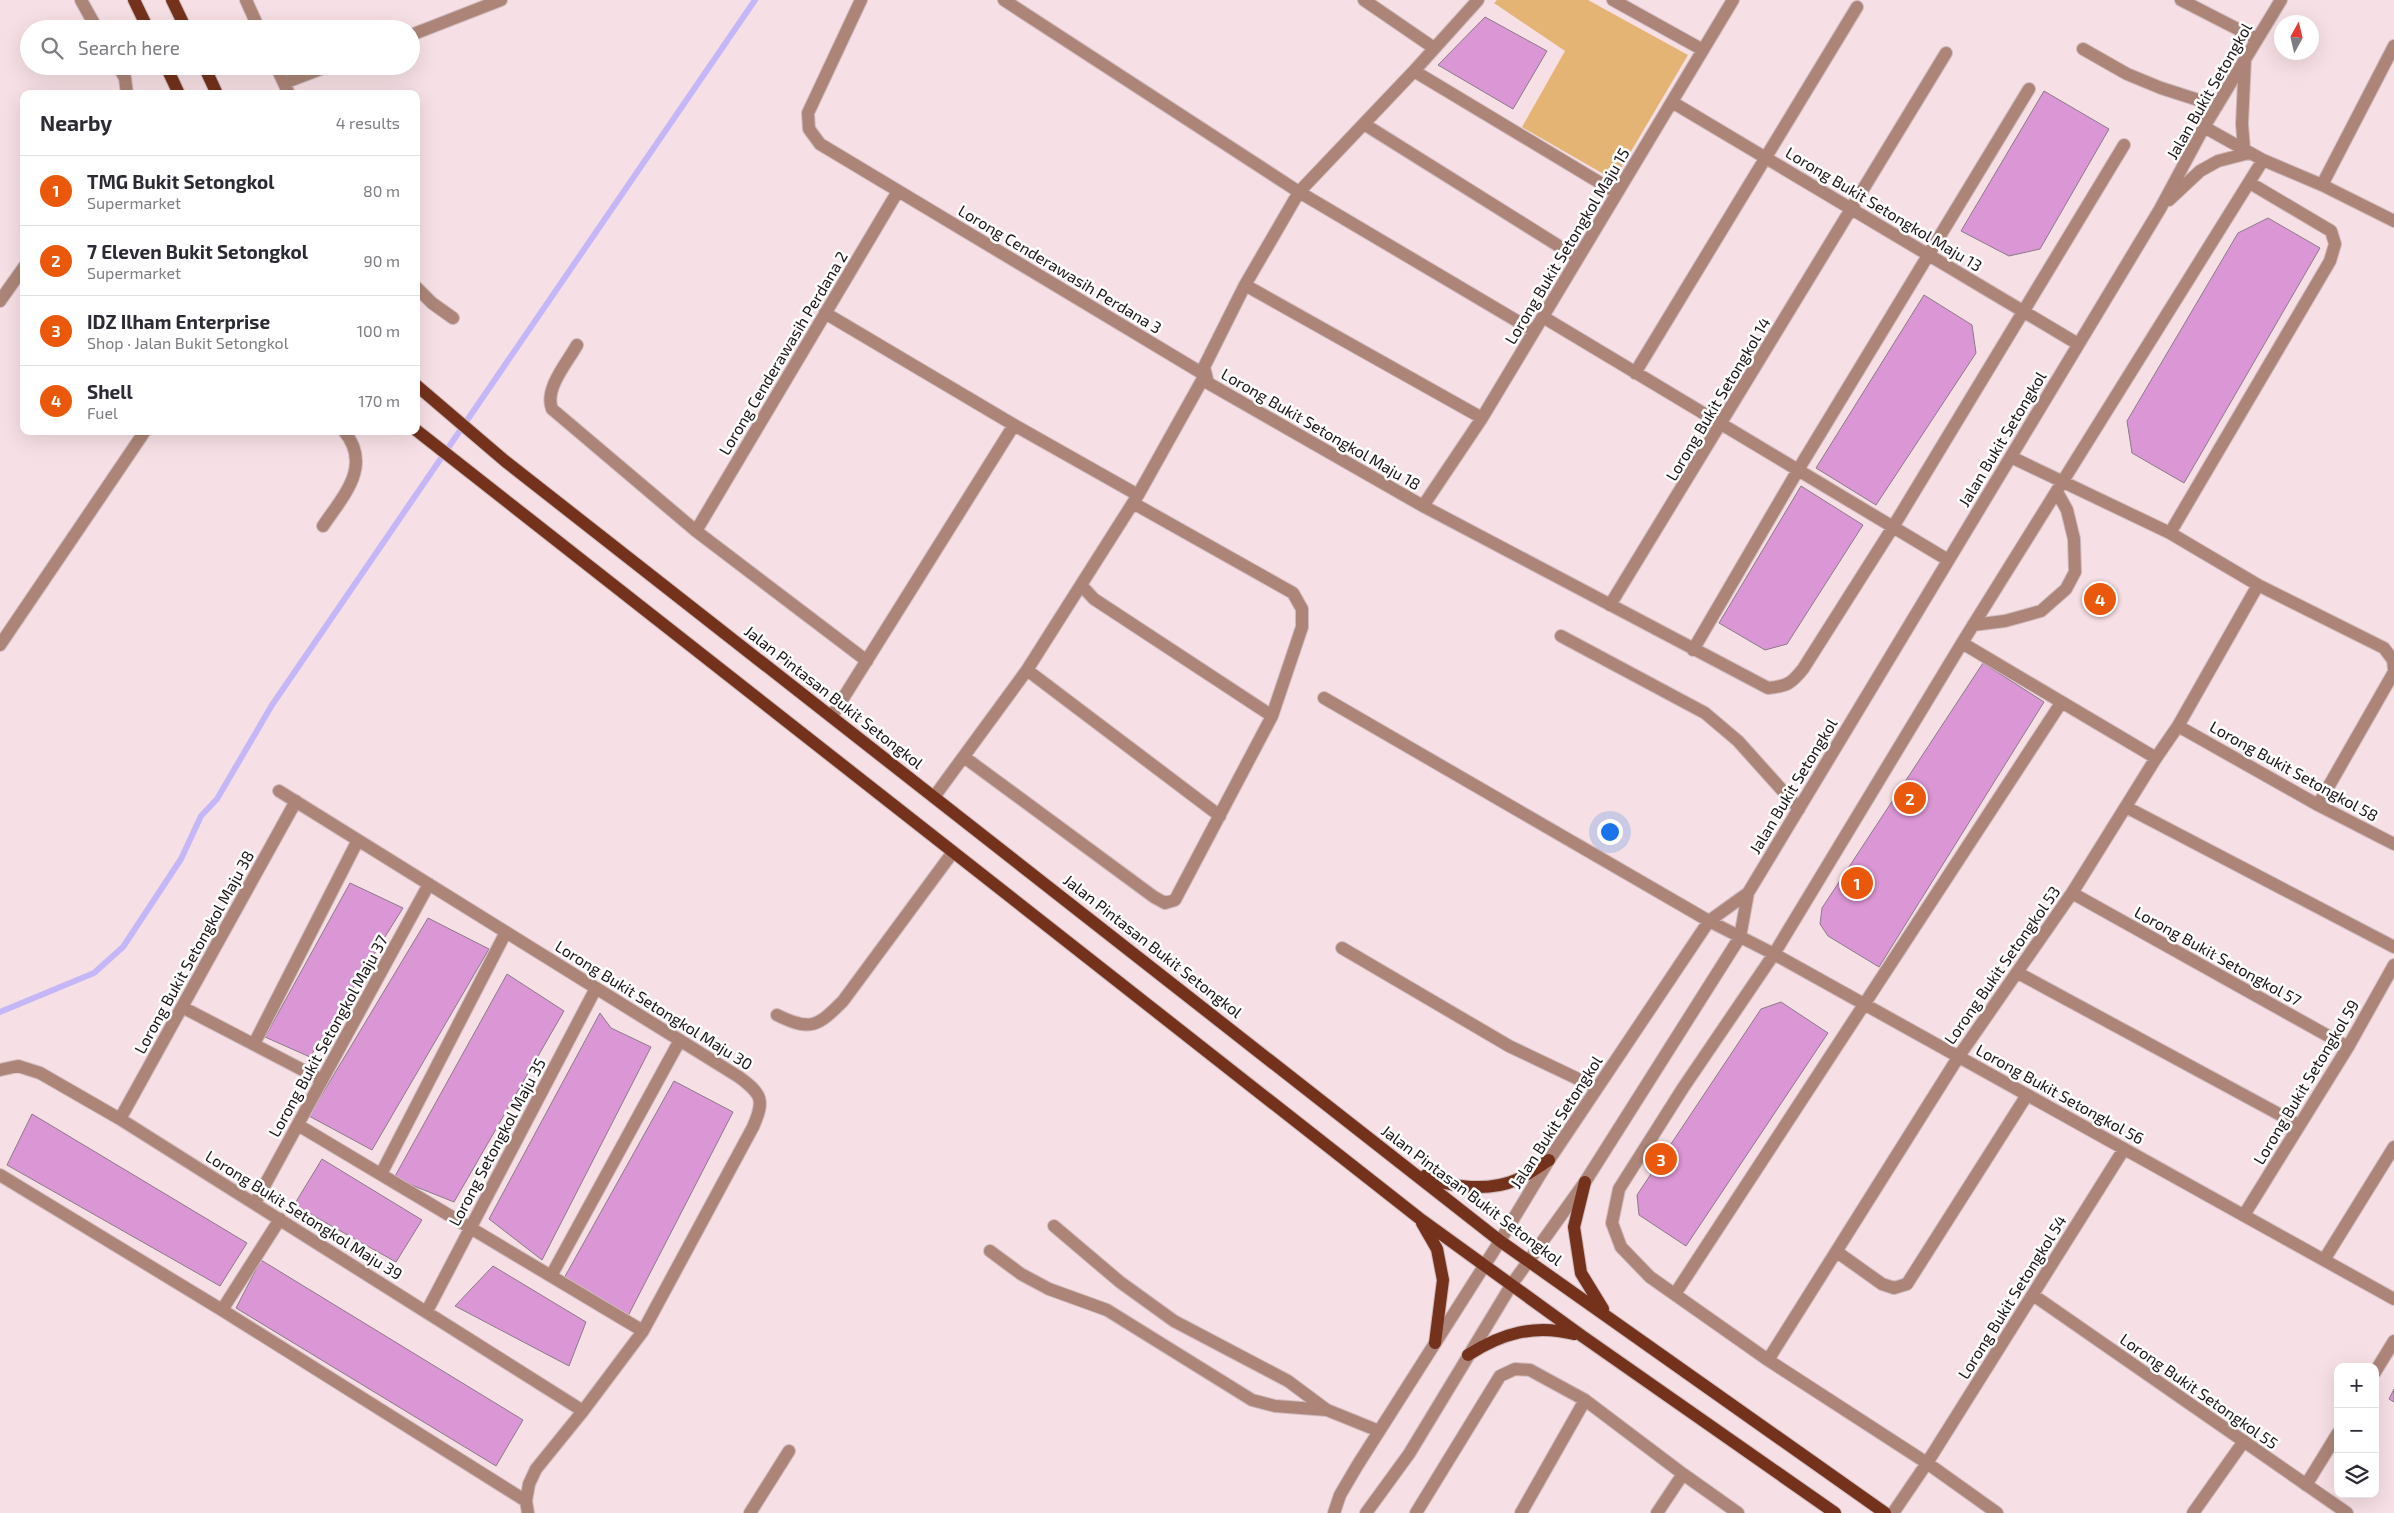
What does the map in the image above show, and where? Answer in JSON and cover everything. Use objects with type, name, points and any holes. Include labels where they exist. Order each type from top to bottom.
[{"type":"main road","points":[[134,0],[144,20]]},
{"type":"main road","points":[[172,0],[182,20]]},
{"type":"main road","points":[[170,75],[178,90]]},
{"type":"main road","points":[[208,75],[214,90]]},
{"type":"main road","name":"Jalan Pintasan Bukit Setongkol","points":[[420,389],[506,461],[1402,1162],[1500,1241],[1605,1313],[1885,1513]]},
{"type":"main road","points":[[420,433],[1419,1218],[1582,1336],[1835,1513]]},
{"type":"main road","points":[[1402,1162],[1437,1182],[1476,1188],[1516,1180],[1549,1160]]},
{"type":"main road","points":[[1585,1182],[1574,1227],[1581,1273],[1605,1313]]},
{"type":"main road","points":[[1419,1218],[1437,1249],[1443,1280],[1434,1343]]},
{"type":"main road","points":[[1468,1355],[1488,1342],[1511,1333],[1526,1330],[1558,1330],[1582,1336]]},
{"type":"street","points":[[81,0],[92,20]]},
{"type":"street","points":[[246,0],[255,20]]},
{"type":"street","points":[[420,32],[501,0]]},
{"type":"street","name":"Lorong Cenderawasih Perdana 3","points":[[862,0],[808,113],[808,129],[820,144],[1205,375]]},
{"type":"street","points":[[1004,0],[1299,192],[1534,331]]},
{"type":"street","points":[[1364,0],[1434,48]]},
{"type":"street","name":"Lorong Bukit Setongkol Maju 18","points":[[1478,0],[1414,71],[1299,192],[1245,285],[1204,367],[1208,383],[1422,506],[1693,650],[1768,688],[1783,687],[1792,682],[1803,669],[1893,527],[2023,312]]},
{"type":"street","points":[[1614,0],[1703,50]]},
{"type":"street","name":"Lorong Bukit Setongkol Maju 15","points":[[1422,506],[1482,418],[1733,0]]},
{"type":"street","points":[[2181,0],[2257,39]]},
{"type":"street","name":"Jalan Bukit Setongkol","points":[[1366,1513],[1409,1454],[1512,1284],[1585,1182],[1740,937],[1748,893],[2160,209],[2204,127],[2281,0]]},
{"type":"street","points":[[1635,373],[1857,7]]},
{"type":"street","points":[[2322,185],[2394,46]]},
{"type":"street","points":[[2083,49],[2127,74],[2161,88],[2217,106]]},
{"type":"street","name":"Lorong Bukit Setongkol 14","points":[[1610,605],[1722,424],[1946,53]]},
{"type":"street","points":[[2246,57],[2242,124],[2246,151]]},
{"type":"street","points":[[1414,71],[1617,193]]},
{"type":"street","points":[[123,75],[126,90]]},
{"type":"street","points":[[280,75],[287,88],[312,75]]},
{"type":"street","points":[[1693,650],[1798,470],[2029,89]]},
{"type":"street","name":"Lorong Bukit Setongkol Maju 13","points":[[1672,102],[2078,344]]},
{"type":"street","points":[[1364,124],[1578,258]]},
{"type":"street","points":[[2204,127],[2263,160],[2322,185],[2394,220]]},
{"type":"street","points":[[2023,312],[2124,145]]},
{"type":"street","points":[[2160,209],[2200,170],[2246,151]]},
{"type":"street","points":[[1997,1513],[1927,1463],[1768,1360],[1650,1277],[1621,1247],[1612,1223],[1619,1189],[1683,1088],[1774,954],[1973,625],[2263,160]]},
{"type":"street","points":[[2170,534],[2330,261],[2335,244],[2330,231],[2250,183]]},
{"type":"street","name":"Lorong Cenderawasih Perdana 2","points":[[696,531],[898,191]]},
{"type":"street","points":[[0,301],[20,273]]},
{"type":"street","points":[[1245,285],[1482,418]]},
{"type":"street","points":[[420,291],[432,303],[453,318]]},
{"type":"street","points":[[825,313],[1293,593],[1302,609],[1302,626],[1272,716],[1175,900],[1165,903],[1154,897],[964,757]]},
{"type":"street","points":[[1543,317],[1948,560]]},
{"type":"street","points":[[577,345],[551,391],[548,400],[552,409],[696,531],[867,661]]},
{"type":"street","points":[[934,797],[1027,670],[1136,499],[1205,375]]},
{"type":"street","points":[[832,716],[1014,425]]},
{"type":"street","points":[[0,645],[142,435]]},
{"type":"street","points":[[323,526],[350,485],[356,466],[356,452],[346,435]]},
{"type":"street","points":[[2011,457],[2060,487],[2170,534],[2258,585],[2384,648],[2393,660],[2394,670],[2318,805]]},
{"type":"street","points":[[1973,625],[2005,622],[2041,611],[2066,589],[2075,572],[2074,539],[2060,487]]},
{"type":"street","points":[[1081,585],[1094,600],[1272,716]]},
{"type":"street","name":"Lorong Bukit Setongkol 53","points":[[1768,1360],[1958,1056],[2018,973],[2072,893],[2178,726],[2258,585]]},
{"type":"street","points":[[1561,636],[1705,713],[1738,741],[1799,809]]},
{"type":"street","points":[[1962,643],[2156,758]]},
{"type":"street","points":[[1027,670],[1220,816]]},
{"type":"street","name":"Lorong Bukit Setongkol 56","points":[[1324,698],[1709,921],[1774,954],[2394,1299]]},
{"type":"street","points":[[1675,1294],[2061,703]]},
{"type":"street","name":"Lorong Bukit Setongkol 58","points":[[2178,726],[2318,805],[2394,844]]},
{"type":"street","name":"Lorong Bukit Setongkol Maju 30","points":[[279,791],[680,1040],[755,1089],[761,1100],[760,1110],[643,1331],[583,1412],[536,1469],[529,1484],[527,1507]]},
{"type":"street","name":"Lorong Bukit Setongkol Maju 38","points":[[120,1119],[296,801]]},
{"type":"street","points":[[2126,807],[2394,947]]},
{"type":"street","points":[[254,1044],[358,840]]},
{"type":"street","points":[[777,1015],[791,1022],[808,1025],[823,1021],[843,1001],[953,852]]},
{"type":"street","name":"Lorong Bukit Setongkol Maju 37","points":[[255,1203],[429,884]]},
{"type":"street","name":"Jalan Bukit Setongkol","points":[[1334,1513],[1340,1494],[1549,1160],[1597,1088],[1709,921],[1748,893]]},
{"type":"street","name":"Lorong Bukit Setongkol 57","points":[[2072,893],[2348,1047]]},
{"type":"street","points":[[381,1174],[506,932]]},
{"type":"street","points":[[1342,948],[1509,1046],[1597,1088]]},
{"type":"street","name":"Lorong Bukit Setongkol 59","points":[[2244,1216],[2348,1047],[2394,965]]},
{"type":"street","points":[[2018,973],[2299,1125]]},
{"type":"street","name":"Lorong Setongkol Maju 35","points":[[427,1311],[596,988]]},
{"type":"street","points":[[182,1007],[322,1080]]},
{"type":"street","points":[[551,1276],[680,1040]]},
{"type":"street","name":"Lorong Bukit Setongkol Maju 39","points":[[0,1070],[18,1066],[40,1073],[120,1119],[427,1311],[583,1412]]},
{"type":"street","points":[[1837,1252],[1882,1284],[1894,1288],[1908,1284],[2027,1094]]},
{"type":"street","points":[[298,1125],[643,1331]]},
{"type":"street","points":[[2324,1260],[2394,1147]]},
{"type":"street","name":"Lorong Bukit Setongkol 54","points":[[1893,1513],[2033,1296],[2124,1149]]},
{"type":"street","points":[[0,1175],[222,1310],[527,1507]]},
{"type":"street","points":[[222,1310],[280,1219]]},
{"type":"street","points":[[1054,1226],[1120,1282],[1174,1321],[1288,1382],[1327,1410],[1379,1432]]},
{"type":"street","points":[[990,1251],[1021,1274],[1049,1289],[1107,1310],[1252,1400],[1276,1406],[1327,1410]]},
{"type":"street","name":"Lorong Bukit Setongkol 55","points":[[2033,1296],[2347,1513]]},
{"type":"street","points":[[2379,1365],[2394,1341]]},
{"type":"street","points":[[1416,1513],[1500,1376],[1516,1369],[1530,1370],[1585,1400],[1738,1513]]},
{"type":"street","points":[[1521,1513],[1585,1400]]},
{"type":"street","points":[[2306,1484],[2334,1439]]},
{"type":"street","points":[[2193,1513],[2244,1441]]},
{"type":"street","points":[[750,1513],[789,1451]]},
{"type":"street","points":[[1657,1513],[1683,1474]]},
{"type":"shaded area","points":[[1497,0],[1588,0],[1688,55],[1614,180],[1522,127],[1565,51],[1494,3]]},
{"type":"building","points":[[1485,17],[1547,51],[1513,109],[1438,65]]},
{"type":"building","points":[[2044,91],[2109,129],[2040,249],[2009,256],[1961,231]]},
{"type":"building","points":[[2268,218],[2320,248],[2184,483],[2132,453],[2127,421],[2238,233]]},
{"type":"building","points":[[1924,295],[1972,325],[1976,353],[1876,505],[1816,468]]},
{"type":"building","points":[[1801,486],[1863,525],[1787,644],[1765,650],[1719,623]]},
{"type":"building","points":[[1983,663],[2044,702],[1879,967],[1828,936],[1820,924],[1822,908]]},
{"type":"building","points":[[350,883],[403,908],[310,1057],[265,1037]]},
{"type":"building","points":[[428,918],[489,949],[372,1150],[309,1116]]},
{"type":"building","points":[[507,974],[564,1011],[454,1202],[394,1178]]},
{"type":"building","points":[[1781,1002],[1828,1033],[1686,1246],[1639,1215],[1637,1195],[1761,1009]]},
{"type":"building","points":[[600,1013],[611,1028],[651,1047],[542,1260],[489,1219]]},
{"type":"building","points":[[674,1081],[733,1112],[628,1316],[563,1280]]},
{"type":"building","points":[[32,1114],[247,1243],[220,1286],[7,1165]]},
{"type":"building","points":[[322,1159],[422,1220],[396,1262],[294,1205]]},
{"type":"building","points":[[261,1260],[523,1420],[496,1466],[236,1308]]},
{"type":"building","points":[[493,1266],[586,1322],[569,1366],[455,1306]]},
{"type":"building","points":[[2394,1389],[2394,1402],[2389,1399]]},
{"type":"waterway","points":[[0,1012],[94,973],[123,947],[181,859],[201,816],[217,799],[272,705],[755,0]]},
{"type":"place","name":"Shell","points":[[2100,599]]},
{"type":"place","name":"7 Eleven Bukit Setongkol","points":[[1910,798]]},
{"type":"place","name":"TMG Bukit Setongkol","points":[[1857,883]]},
{"type":"place","name":"IDZ Ilham Enterprise","points":[[1661,1159]]}]
